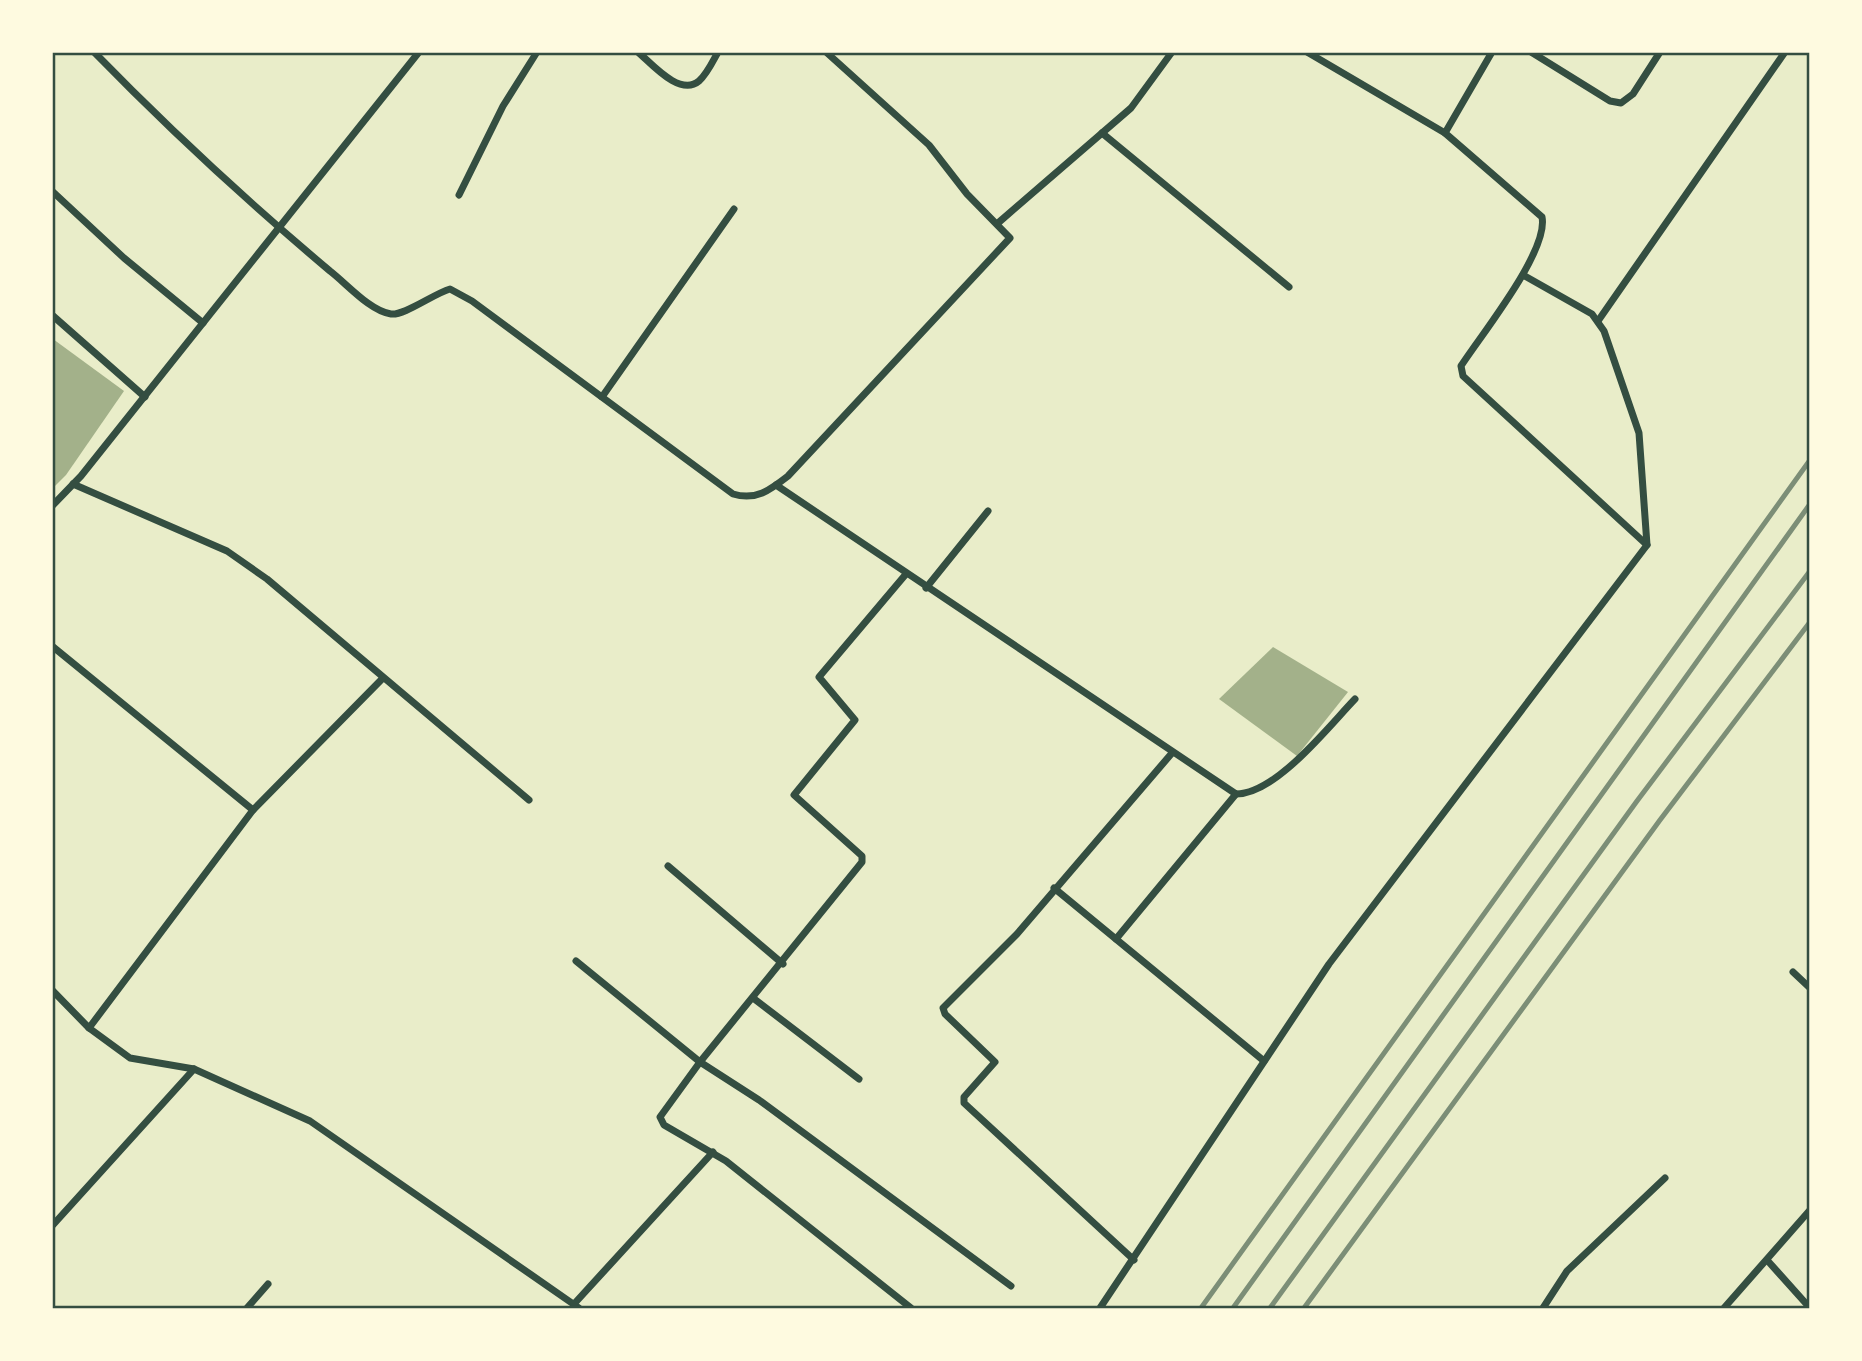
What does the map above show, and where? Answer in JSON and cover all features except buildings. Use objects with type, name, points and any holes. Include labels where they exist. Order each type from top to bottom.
[{"type":"street","points":[[93,52],[279,228],[369,303],[391,314],[404,312],[432,294],[450,289],[472,301],[733,494],[745,498],[761,495],[776,485],[1008,243],[1010,236],[973,201],[929,145],[826,52]]},
{"type":"street","points":[[52,506],[145,397],[419,52]]},
{"type":"street","points":[[459,195],[503,106],[537,52]]},
{"type":"street","points":[[638,52],[678,84],[690,86],[700,80],[718,52]]},
{"type":"street","points":[[998,223],[1141,97],[1172,52]]},
{"type":"street","points":[[1307,52],[1445,133],[1542,217],[1544,227],[1540,240],[1523,275],[1461,366],[1463,376],[1647,545]]},
{"type":"street","points":[[1445,133],[1492,52]]},
{"type":"street","points":[[1531,52],[1610,101],[1621,103],[1633,94],[1660,52]]},
{"type":"street","points":[[1598,321],[1785,52]]},
{"type":"street","points":[[1102,132],[1290,287]]},
{"type":"street","points":[[52,191],[124,258],[204,323]]},
{"type":"street","points":[[602,397],[734,209]]},
{"type":"street","points":[[1100,1308],[1329,964],[1647,545],[1639,433],[1598,321],[1592,314],[1523,275]]},
{"type":"street","points":[[52,315],[145,397]]},
{"type":"street","points":[[73,484],[227,551],[267,579],[528,800]]},
{"type":"street","points":[[776,485],[1236,794],[1245,794],[1269,784],[1355,699]]},
{"type":"street","points":[[926,588],[988,511]]},
{"type":"street","points":[[906,574],[819,677],[853,714],[855,720],[794,795],[862,856],[862,862],[783,964],[700,1062],[660,1117],[664,1125],[713,1152],[911,1308]]},
{"type":"street","points":[[52,646],[253,810]]},
{"type":"street","points":[[89,1028],[253,810],[382,678]]},
{"type":"street","points":[[1134,1260],[964,1103],[964,1097],[995,1062],[943,1009],[1017,934],[1172,753]]},
{"type":"street","points":[[1116,939],[1236,794]]},
{"type":"street","points":[[668,866],[783,964]]},
{"type":"street","points":[[1054,888],[1264,1061]]},
{"type":"street","points":[[576,961],[700,1062],[759,1100],[1011,1286]]},
{"type":"street","points":[[1793,972],[1810,988]]},
{"type":"street","points":[[52,990],[89,1028],[130,1058],[194,1069],[310,1121],[576,1306],[713,1152]]},
{"type":"street","points":[[753,998],[859,1079]]},
{"type":"street","points":[[53,1223],[194,1069]]},
{"type":"street","points":[[1543,1308],[1567,1271],[1665,1178]]},
{"type":"street","points":[[1724,1308],[1810,1210]]},
{"type":"street","points":[[1767,1260],[1810,1308]]},
{"type":"street","points":[[247,1308],[268,1284]]},
{"type":"shaded area","points":[[53,339],[124,391],[66,475],[53,488]]},
{"type":"shaded area","points":[[1273,647],[1348,692],[1297,756],[1219,699]]},
{"type":"railway","points":[[1201,1308],[1810,460]]},
{"type":"railway","points":[[1233,1308],[1810,504]]},
{"type":"railway","points":[[1270,1308],[1637,801],[1810,571]]},
{"type":"railway","points":[[1304,1308],[1660,820],[1810,622]]}]
